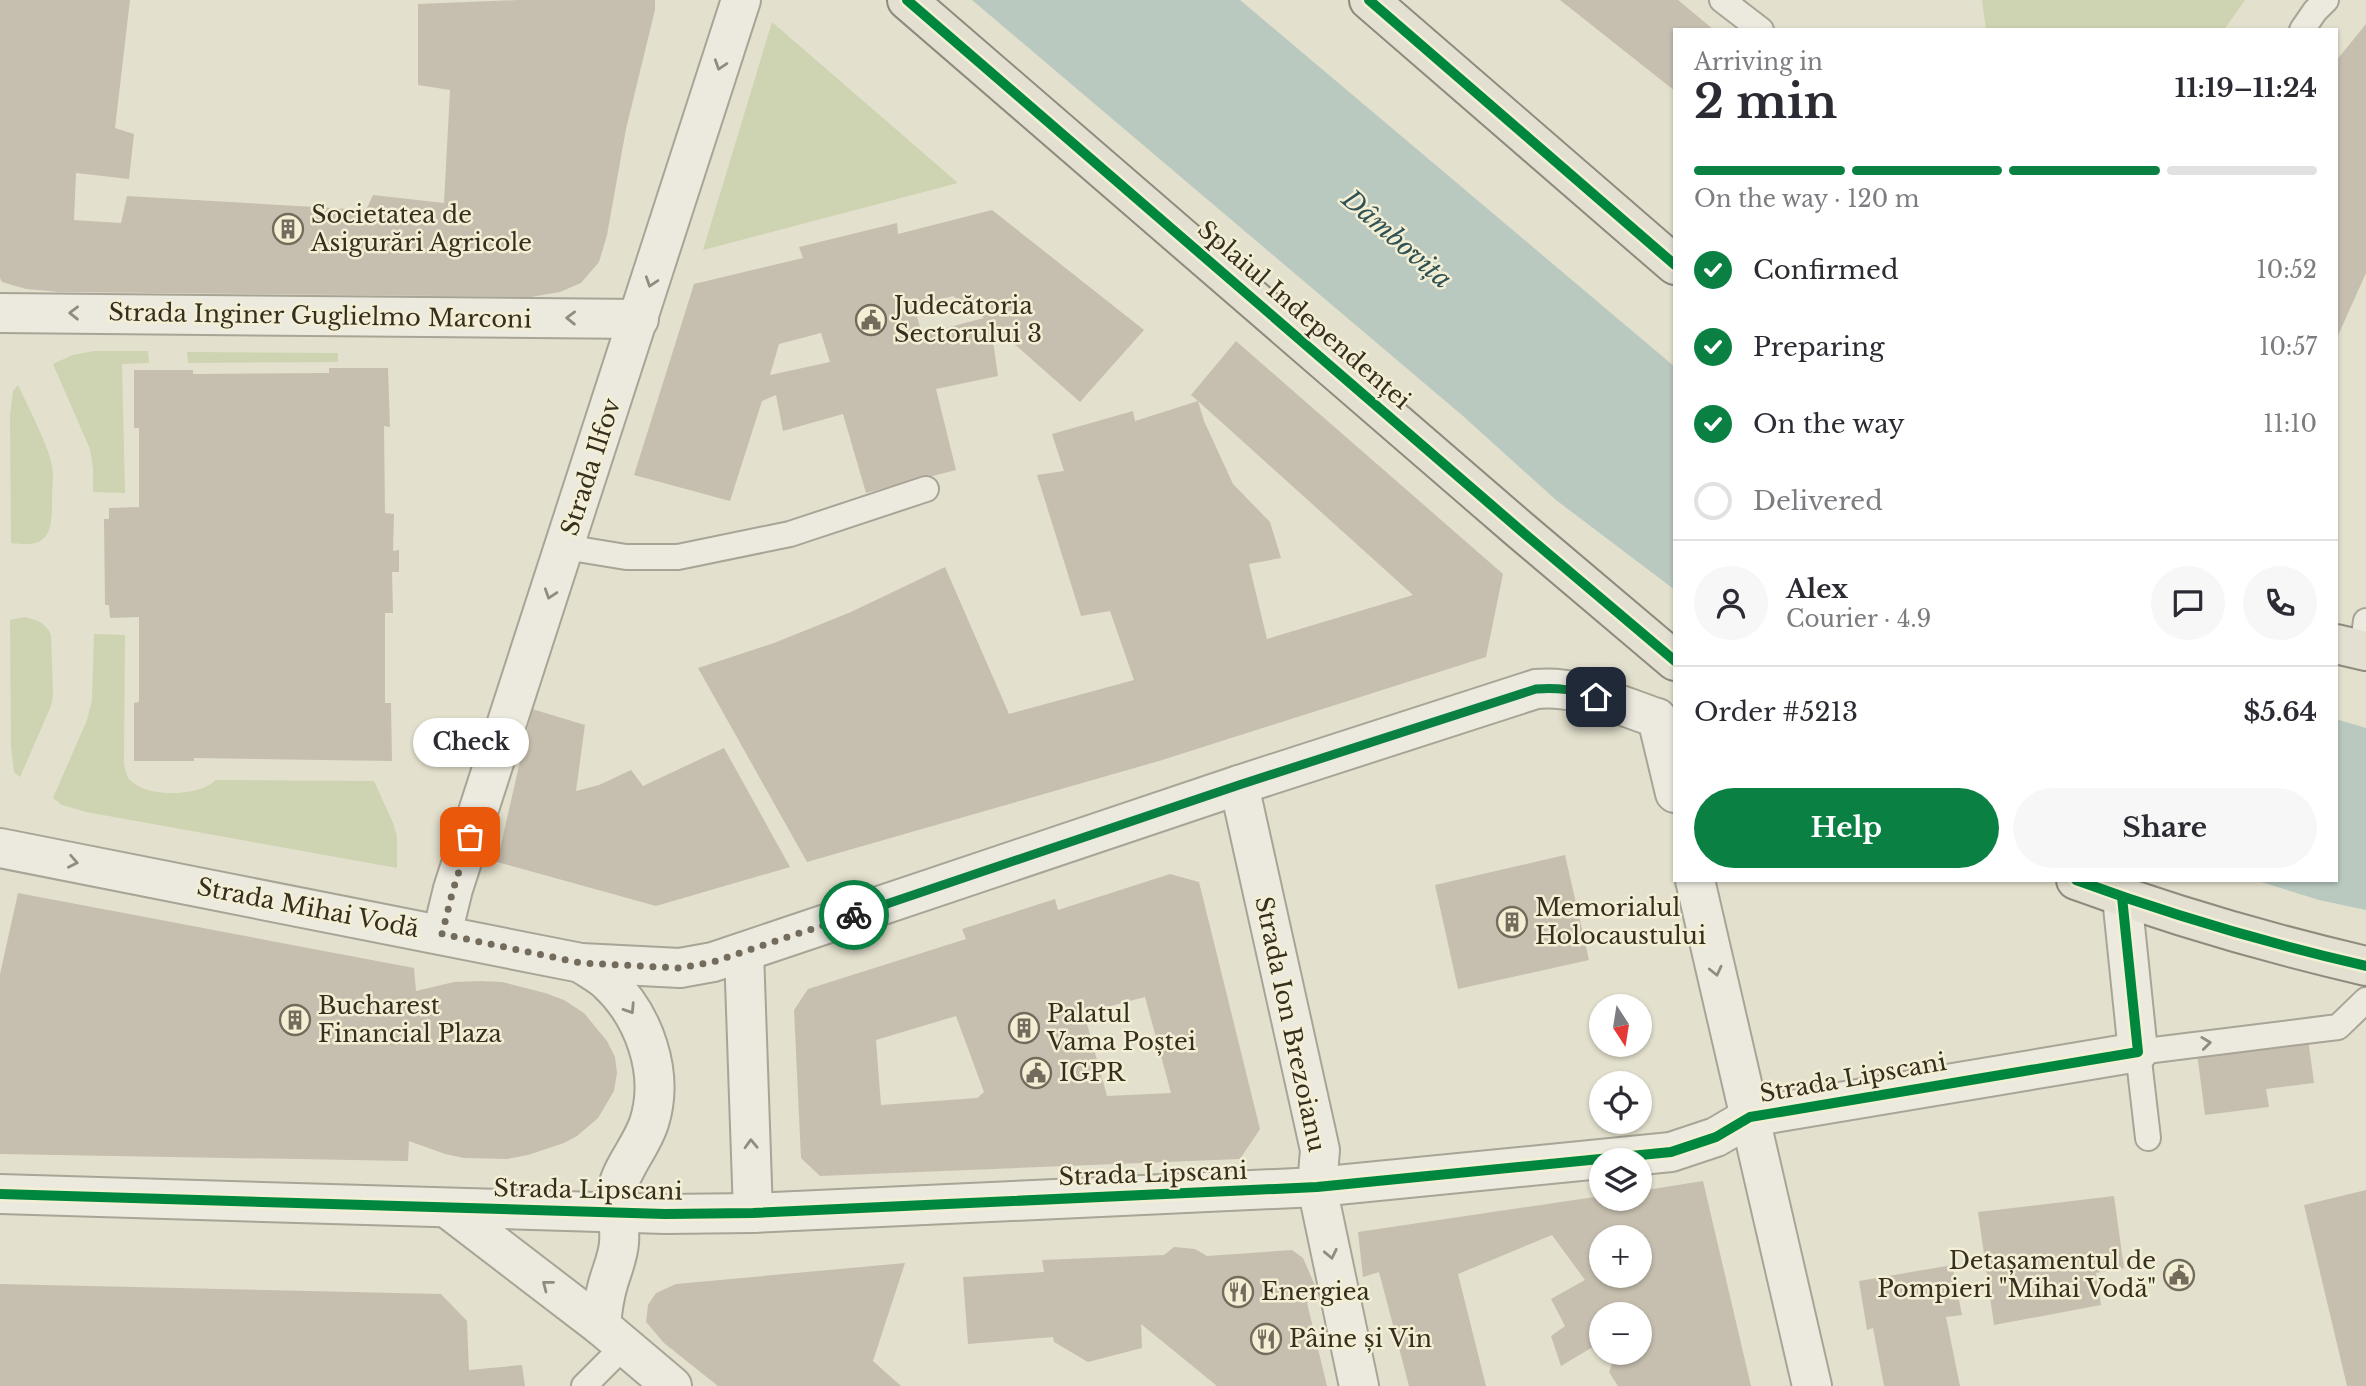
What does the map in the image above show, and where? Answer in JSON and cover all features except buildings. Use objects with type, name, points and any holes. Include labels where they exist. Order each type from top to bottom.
[{"type":"main road","name":"Splaiul Independenței","points":[[907,0],[1673,659]]},
{"type":"main road","points":[[1369,0],[1673,263]]},
{"type":"main road","points":[[2081,882],[2290,949],[2366,965]]},
{"type":"street","name":"Strada Ilfov","points":[[442,934],[453,890],[741,0]]},
{"type":"street","name":"Strada Inginer Guglielmo Marconi","points":[[0,313],[639,319]]},
{"type":"street","name":"Strada Mihai Vodă","points":[[0,848],[581,963],[680,968],[713,962],[744,952],[1239,785],[1536,689],[1555,687],[1666,705]]},
{"type":"street","points":[[1666,705],[1673,773]]},
{"type":"street","name":"Strada Ion Brezoianu","points":[[1239,785],[1321,1150],[1317,1187],[1359,1386]]},
{"type":"street","points":[[1695,882],[1812,1386]]},
{"type":"street","points":[[2122,897],[2138,1052]]},
{"type":"street","points":[[744,952],[753,1213]]},
{"type":"street","points":[[581,963],[606,980],[627,1003],[642,1030],[652,1059],[654,1090],[650,1120],[638,1149],[622,1175],[617,1192],[619,1244],[603,1304],[613,1336]]},
{"type":"street","name":"Strada Lipscani","points":[[0,1194],[665,1214],[753,1213],[1317,1187],[1671,1152],[1716,1137],[1751,1116],[2138,1052]]},
{"type":"street","points":[[447,1208],[613,1336],[672,1386]]},
{"type":"lane","points":[[1722,0],[1758,28]]},
{"type":"lane","points":[[2303,28],[2326,0]]},
{"type":"lane","points":[[565,547],[626,557],[678,557],[790,534],[926,489]]},
{"type":"lane","points":[[2148,1138],[2138,1052],[2338,1027],[2366,1000]]},
{"type":"lane","points":[[584,1386],[613,1336]]},
{"type":"green space","points":[[1982,0],[2245,0],[2225,28],[1986,28]]},
{"type":"green space","points":[[772,22],[958,183],[703,250]]},
{"type":"green space","points":[[94,351],[148,351],[149,363],[122,364],[125,493],[93,492],[90,449],[53,364],[73,355]]},
{"type":"green space","points":[[187,352],[338,353],[338,362],[188,363]]},
{"type":"green space","points":[[18,385],[46,447],[53,474],[49,529],[41,540],[24,544],[11,543],[10,416],[13,391]]},
{"type":"green space","points":[[24,617],[40,622],[51,635],[53,695],[51,706],[20,777],[14,772],[11,747],[10,620]]},
{"type":"green space","points":[[94,634],[125,635],[124,764],[127,775],[138,786],[173,793],[198,790],[216,780],[374,781],[397,836],[397,868],[86,812],[62,805],[53,798],[87,720],[92,700]]},
{"type":"water","name":"Dâmbovița","points":[[972,0],[1240,0],[1673,365],[1673,588],[1556,500],[1463,416]]},
{"type":"water","points":[[2338,720],[2366,728],[2366,910],[2319,900],[2261,882],[2338,882]]},
{"type":"cycle path","points":[[907,0],[1673,659]]},
{"type":"cycle path","points":[[1369,0],[1673,263]]},
{"type":"cycle path","points":[[2082,882],[2220,928],[2366,966]]},
{"type":"cycle path","points":[[0,1194],[665,1214],[753,1213],[1317,1187],[1671,1152],[1716,1137],[1750,1117],[2138,1052],[2122,897]]},
{"type":"way so far","points":[[470,837],[442,934],[581,963],[680,968],[713,962],[854,915]]},
{"type":"place","name":"Societatea de Asigurări Agricole","points":[[288,229]]},
{"type":"place","name":"Judecătoria Sectorului 3","points":[[871,320]]},
{"type":"place","name":"Check","points":[[470,837]]},
{"type":"place","name":"Memorialul Holocaustului","points":[[1512,922]]},
{"type":"place","name":"Bucharest Financial Plaza","points":[[295,1020]]},
{"type":"place","name":"Palatul Vama Poștei","points":[[1024,1028]]},
{"type":"place","name":"IGPR","points":[[1036,1073]]},
{"type":"place","name":"Detașamentul de Pompieri \"Mihai Vodă\"","points":[[2179,1275]]},
{"type":"place","name":"Energiea","points":[[1238,1292]]},
{"type":"place","name":"Pâine și Vin","points":[[1266,1339]]},
{"type":"route","points":[[854,915],[1239,785],[1536,689],[1555,687],[1596,697]]}]
